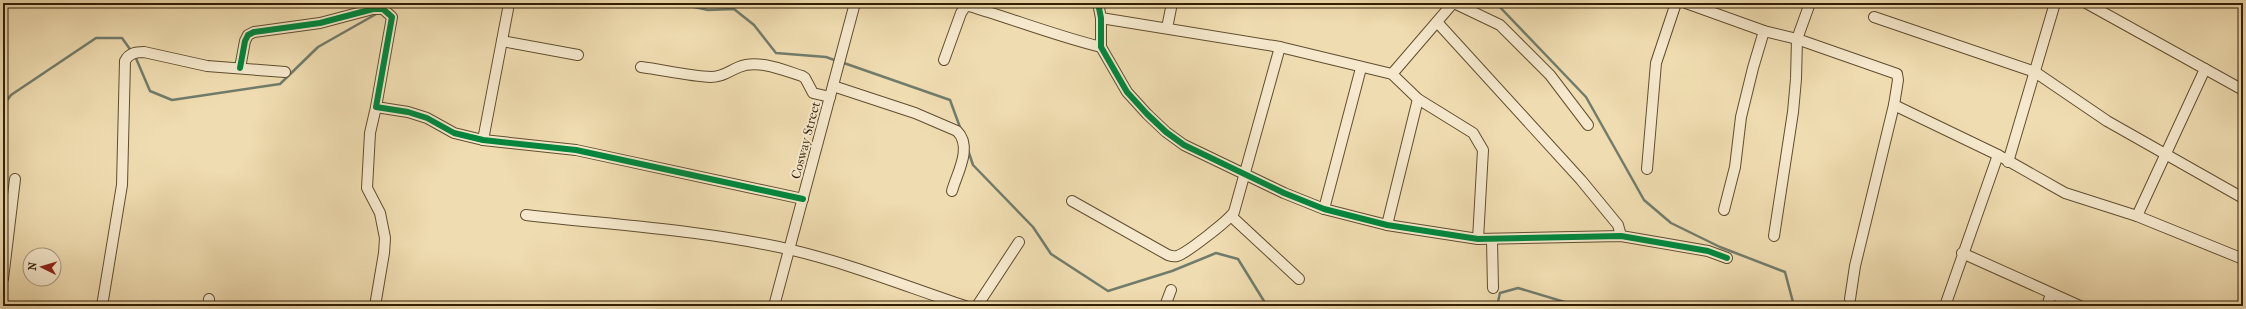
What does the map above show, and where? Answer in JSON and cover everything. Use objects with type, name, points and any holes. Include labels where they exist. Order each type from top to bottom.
[{"type":"street","name":"Cosway Street","points":[[774,306],[855,3]]},
{"type":"street","points":[[1098,3],[1101,18],[1101,47],[1127,92],[1166,132],[1184,145],[1244,175],[1324,209],[1387,225],[1478,239],[1492,240],[1621,236],[1708,251],[1727,258]]},
{"type":"street","points":[[1167,28],[1172,3]]},
{"type":"street","points":[[1392,74],[1453,3],[1500,25],[1550,75],[1588,125]]},
{"type":"street","points":[[1647,169],[1656,63],[1676,3]]},
{"type":"street","points":[[1686,3],[1764,31],[1797,40],[1897,74],[1898,80],[1894,105],[1855,266],[1850,299]]},
{"type":"street","points":[[1774,236],[1793,112],[1796,80],[1797,40],[1810,3]]},
{"type":"street","points":[[2008,162],[2056,3]]},
{"type":"street","points":[[2086,3],[2243,90]]},
{"type":"street","points":[[944,60],[965,5],[1024,22],[1063,38],[1101,47]]},
{"type":"street","points":[[240,68],[245,41],[248,35],[254,32],[287,29],[373,9],[383,9],[392,17],[370,133],[366,188],[380,213],[385,238],[375,306]]},
{"type":"street","points":[[483,140],[508,9]]},
{"type":"street","points":[[1874,17],[2035,72],[2106,121],[2243,198]]},
{"type":"street","points":[[1101,18],[1280,47],[1361,68],[1392,74],[1418,100],[1473,133],[1479,141],[1483,150],[1478,239]]},
{"type":"street","points":[[1437,22],[1581,180],[1618,224],[1621,236]]},
{"type":"street","points":[[1724,210],[1735,167],[1741,117],[1752,68],[1764,31]]},
{"type":"street","points":[[502,42],[578,55]]},
{"type":"street","points":[[1072,201],[1172,256],[1182,254],[1231,216],[1280,47]]},
{"type":"street","points":[[102,306],[122,185],[125,62],[128,57],[136,52],[144,52],[207,66],[285,72]]},
{"type":"street","points":[[641,67],[711,77],[726,74],[740,66],[752,64],[773,67],[802,76],[805,78],[813,93],[830,97]]},
{"type":"street","points":[[1324,209],[1361,68]]},
{"type":"street","points":[[2137,216],[2167,155],[2205,69]]},
{"type":"street","points":[[833,84],[915,113],[957,131],[961,136],[965,149],[952,191]]},
{"type":"street","points":[[1387,225],[1418,100]]},
{"type":"street","points":[[1894,105],[1998,155],[2008,162],[2034,174],[2065,193],[2137,216],[2243,259]]},
{"type":"street","points":[[376,107],[408,112],[427,118],[454,134],[483,140],[576,150],[803,199]]},
{"type":"street","points":[[1945,306],[1962,253],[1998,155]]},
{"type":"street","points":[[3,279],[15,179]]},
{"type":"street","points":[[526,215],[721,237],[790,250],[824,258],[965,306]]},
{"type":"street","points":[[1231,216],[1299,279]]},
{"type":"street","points":[[1492,240],[1493,288]]},
{"type":"street","points":[[977,306],[1019,242]]},
{"type":"street","points":[[1962,253],[2080,306]]},
{"type":"street","points":[[1165,306],[1171,290]]},
{"type":"street","points":[[2047,306],[2051,294]]},
{"type":"waterway","points":[[386,9],[393,3]]},
{"type":"waterway","points":[[676,3],[708,10],[734,9],[754,25],[776,53],[826,57],[837,61]]},
{"type":"waterway","points":[[1496,3],[1586,97],[1644,200],[1671,223],[1720,247],[1785,272],[1794,306]]},
{"type":"waterway","points":[[135,56],[150,91],[172,100],[280,84],[318,47],[378,13]]},
{"type":"waterway","points":[[3,106],[11,95],[96,38],[122,38],[132,52]]},
{"type":"waterway","points":[[841,62],[950,100],[961,130]]},
{"type":"waterway","points":[[968,150],[973,165],[1033,227],[1051,254],[1108,291],[1172,271],[1216,253],[1238,259],[1267,306]]},
{"type":"waterway","points":[[1497,306],[1500,293],[1518,288],[1578,306]]},
{"type":"cycle path","points":[[1098,3],[1101,18],[1101,47],[1127,92],[1147,114],[1166,132],[1184,145],[1284,193],[1324,209],[1387,225],[1478,239],[1621,236],[1708,251],[1727,258]]},
{"type":"cycle path","points":[[240,68],[245,41],[248,35],[254,32],[320,23],[373,9],[383,9],[392,17],[376,107],[408,112],[427,118],[454,133],[483,140],[576,150],[803,199]]}]
